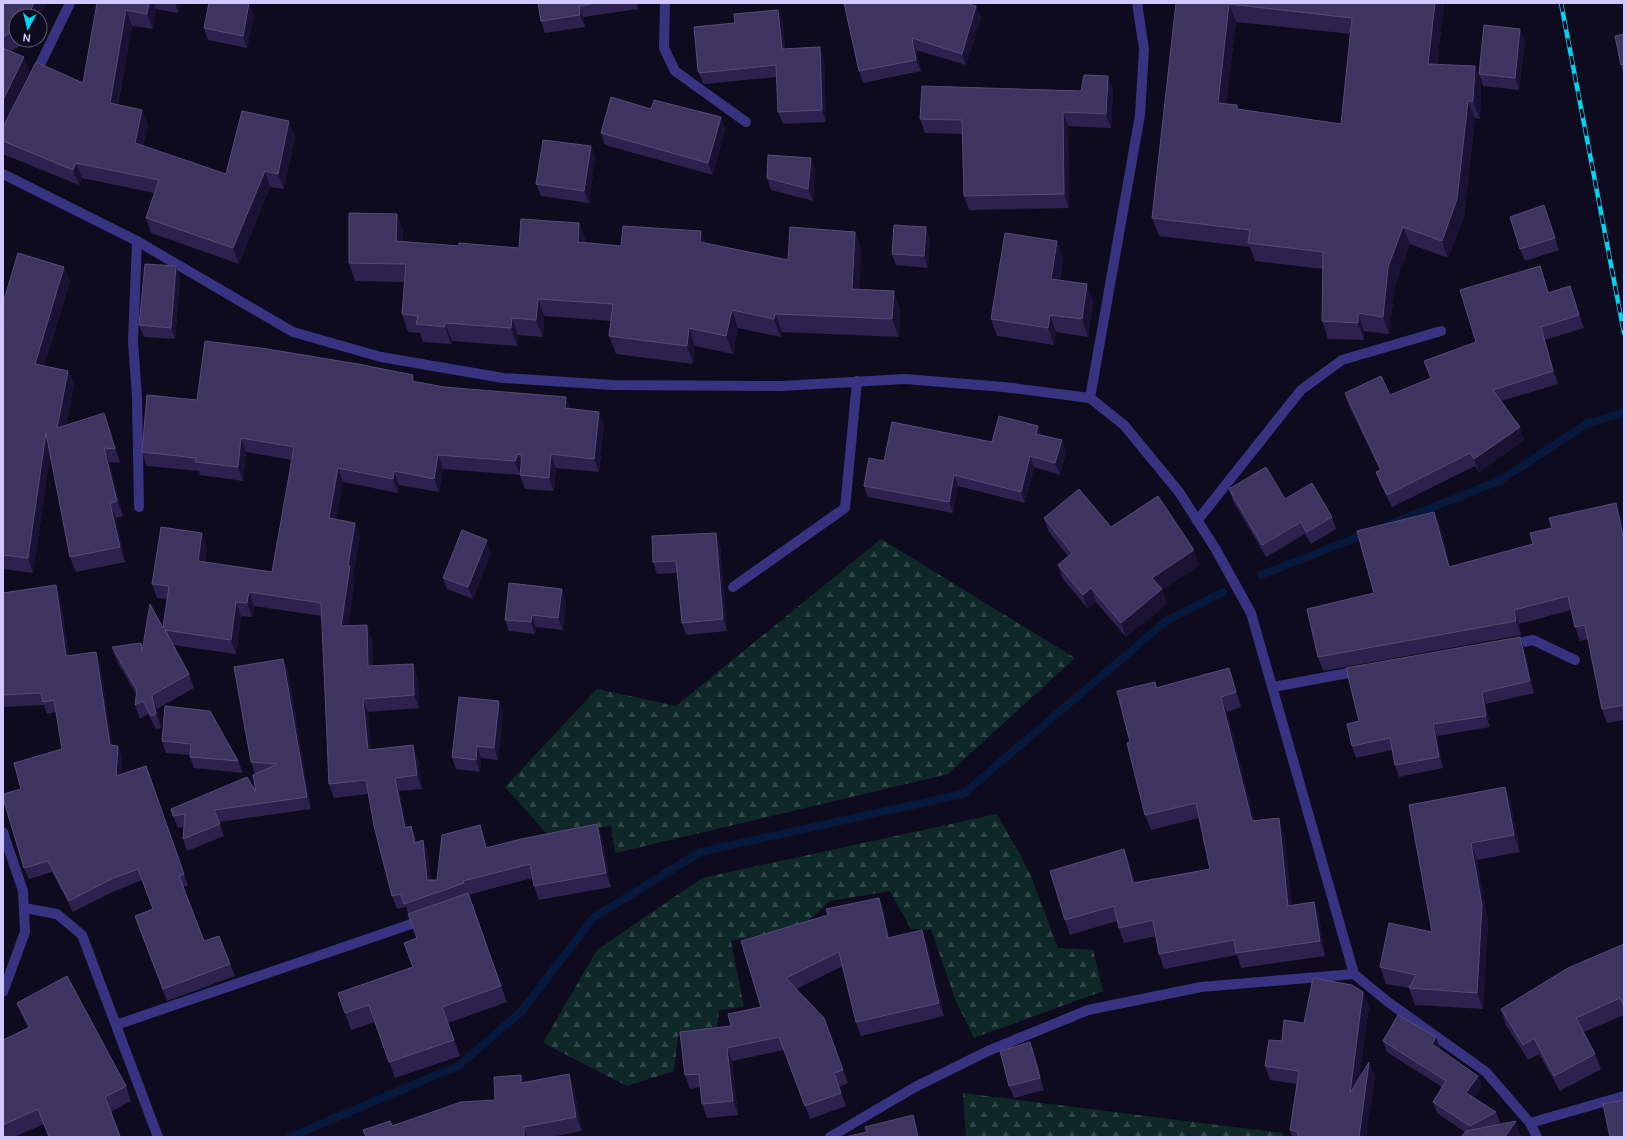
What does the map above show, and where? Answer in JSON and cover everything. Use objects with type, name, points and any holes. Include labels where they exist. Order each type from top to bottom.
[{"type":"street","points":[[30,86],[70,3]]},
{"type":"street","points":[[665,3],[664,48],[675,72],[746,122]]},
{"type":"street","points":[[1090,398],[1140,115],[1144,49],[1137,3]]},
{"type":"street","points":[[3,174],[137,241],[293,332],[381,357],[503,378],[613,385],[781,386],[905,379],[1004,387],[1090,398],[1124,425],[1179,492],[1251,613],[1354,974],[1388,1002],[1486,1072],[1530,1123],[1537,1137]]},
{"type":"street","points":[[137,241],[133,341],[137,398],[139,507]]},
{"type":"street","points":[[1197,521],[1301,390],[1342,360],[1441,331]]},
{"type":"street","points":[[733,587],[845,508],[857,381]]},
{"type":"street","points":[[1495,647],[1533,640],[1575,660]]},
{"type":"street","points":[[1273,686],[1372,669]]},
{"type":"street","points":[[3,832],[23,891],[25,932],[3,992]]},
{"type":"street","points":[[24,908],[57,914],[82,935],[158,1137]]},
{"type":"street","points":[[116,1025],[435,916]]},
{"type":"street","points":[[830,1137],[915,1087],[988,1051],[1088,1010],[1201,987],[1354,974]]},
{"type":"street","points":[[1530,1123],[1624,1096]]},
{"type":"green space","points":[[881,539],[1075,658],[948,774],[615,853],[611,826],[548,835],[505,787],[597,689],[676,706]]},
{"type":"green space","points":[[997,814],[1029,871],[1058,948],[1093,950],[1103,991],[974,1038],[956,1001],[931,930],[911,929],[890,891],[830,901],[803,926],[731,941],[744,1007],[719,1010],[717,1028],[678,1036],[674,1071],[627,1086],[543,1043],[597,950],[702,878]]},
{"type":"green space","points":[[963,1093],[1283,1133],[1284,1137],[966,1137]]},
{"type":"building","points":[[3,3],[34,3],[32,8],[8,8],[8,34],[3,37]]},
{"type":"building","points":[[97,3],[149,3],[147,14],[126,10],[110,103],[142,110],[135,143],[226,174],[242,111],[289,121],[278,174],[265,171],[233,248],[146,218],[159,180],[76,163],[73,170],[3,141],[3,127],[36,62],[83,83]]},
{"type":"building","points":[[209,3],[249,3],[243,36],[204,28]]},
{"type":"building","points":[[538,3],[596,3],[579,6],[580,15],[541,21]]},
{"type":"building","points":[[844,3],[965,3],[976,6],[962,54],[912,38],[916,60],[859,71]]},
{"type":"building","points":[[1176,3],[1435,3],[1428,64],[1475,66],[1473,101],[1468,101],[1457,199],[1442,241],[1403,227],[1388,267],[1383,317],[1358,313],[1358,323],[1322,321],[1323,252],[1248,243],[1250,230],[1152,218]],"holes":[[[1229,4],[1352,18],[1341,124],[1237,109],[1237,105],[1218,103]]]},
{"type":"building","points":[[778,10],[782,49],[820,47],[822,110],[778,112],[776,65],[700,73],[698,71],[694,27],[735,23],[734,14]]},
{"type":"building","points":[[1484,25],[1520,29],[1515,78],[1479,74]]},
{"type":"building","points":[[1624,34],[1624,64],[1621,65],[1615,36]]},
{"type":"building","points":[[3,48],[24,57],[3,100]]},
{"type":"building","points":[[1084,75],[1108,76],[1106,114],[1063,112],[1064,194],[964,196],[962,120],[920,119],[922,86],[1081,91]]},
{"type":"building","points":[[611,97],[651,109],[654,100],[721,117],[708,163],[601,133]]},
{"type":"building","points":[[543,140],[591,146],[584,191],[536,184]]},
{"type":"building","points":[[768,155],[811,158],[808,189],[767,178]]},
{"type":"building","points":[[1544,205],[1555,238],[1520,249],[1510,217]]},
{"type":"building","points":[[349,213],[397,214],[396,241],[459,246],[459,243],[519,248],[521,219],[579,223],[578,242],[621,246],[623,226],[701,231],[700,242],[788,260],[790,227],[855,232],[852,289],[894,291],[892,319],[775,314],[774,319],[732,310],[726,336],[689,328],[687,346],[609,336],[613,304],[538,299],[536,320],[512,318],[511,328],[445,323],[445,327],[416,324],[418,316],[402,314],[406,264],[349,263]]},
{"type":"building","points":[[894,225],[926,227],[924,256],[892,254]]},
{"type":"building","points":[[1005,233],[1057,241],[1051,279],[1087,284],[1082,319],[1050,315],[1048,328],[991,319]]},
{"type":"building","points":[[18,253],[64,267],[35,364],[68,371],[57,428],[104,413],[115,449],[104,448],[117,501],[110,503],[120,547],[70,557],[46,433],[28,558],[3,555],[3,303]]},
{"type":"building","points":[[145,264],[176,266],[171,328],[139,325]]},
{"type":"building","points":[[1540,266],[1548,293],[1570,286],[1579,315],[1541,327],[1553,371],[1493,390],[1520,427],[1474,459],[1470,453],[1387,495],[1376,472],[1381,470],[1345,393],[1381,376],[1390,395],[1431,378],[1424,361],[1476,342],[1460,290]]},
{"type":"building","points":[[205,341],[261,348],[358,364],[413,375],[412,381],[444,387],[566,397],[565,408],[599,412],[594,459],[551,454],[549,478],[520,475],[522,455],[518,454],[515,461],[438,455],[434,479],[394,471],[393,479],[338,468],[329,518],[355,523],[341,626],[367,625],[368,666],[413,664],[414,695],[363,699],[368,750],[413,745],[417,775],[395,778],[405,828],[411,826],[415,843],[423,840],[427,880],[437,880],[442,835],[480,825],[486,848],[521,839],[597,824],[606,873],[534,886],[530,864],[463,881],[464,883],[404,904],[401,894],[392,896],[374,826],[366,780],[329,784],[321,603],[249,592],[247,603],[236,602],[231,640],[165,630],[189,674],[152,695],[156,714],[151,716],[143,701],[135,705],[137,690],[112,647],[141,643],[142,652],[150,604],[163,628],[169,586],[152,584],[161,527],[202,533],[198,561],[272,572],[294,447],[241,438],[238,467],[195,462],[196,458],[142,452],[147,395],[197,400]]},
{"type":"building","points":[[999,416],[1038,426],[1036,434],[1062,440],[1055,463],[1030,456],[1021,492],[954,475],[949,502],[864,486],[869,458],[884,461],[892,422],[992,442]]},
{"type":"building","points":[[1266,467],[1285,499],[1312,483],[1332,517],[1306,532],[1301,522],[1262,545],[1229,489]]},
{"type":"building","points":[[1079,489],[1111,527],[1158,496],[1194,550],[1152,578],[1162,589],[1121,623],[1091,588],[1083,595],[1058,565],[1072,553],[1044,518]]},
{"type":"building","points":[[1616,503],[1624,541],[1624,705],[1602,709],[1585,625],[1575,627],[1568,596],[1514,610],[1516,621],[1318,657],[1307,609],[1374,593],[1357,531],[1434,512],[1449,567],[1533,544],[1530,533],[1552,528],[1549,518]]},
{"type":"building","points":[[462,530],[487,540],[468,587],[443,578]]},
{"type":"building","points":[[716,533],[723,619],[682,623],[676,561],[653,562],[652,536]]},
{"type":"building","points":[[509,583],[562,589],[558,618],[532,615],[531,622],[505,620]]},
{"type":"building","points":[[56,585],[66,656],[96,652],[110,745],[118,746],[116,776],[146,766],[184,874],[179,876],[204,941],[219,936],[230,964],[163,989],[135,916],[153,909],[138,869],[111,879],[69,901],[48,861],[24,868],[3,798],[3,794],[21,789],[14,763],[62,749],[54,700],[43,702],[41,693],[3,695],[3,593]]},
{"type":"building","points":[[1520,637],[1530,681],[1482,692],[1486,716],[1433,724],[1439,757],[1395,765],[1390,738],[1352,746],[1347,724],[1359,721],[1346,668]]},
{"type":"building","points":[[283,659],[307,797],[214,810],[220,824],[183,839],[185,814],[173,816],[171,809],[247,777],[256,792],[253,775],[277,764],[251,762],[234,667]]},
{"type":"building","points":[[1229,668],[1236,692],[1221,697],[1252,821],[1279,818],[1288,906],[1314,902],[1320,941],[1236,953],[1234,940],[1159,954],[1153,920],[1119,928],[1114,906],[1065,920],[1050,871],[1124,849],[1133,883],[1210,869],[1196,803],[1145,815],[1127,743],[1130,742],[1117,691],[1155,682],[1156,688]]},
{"type":"building","points":[[459,697],[499,701],[494,748],[477,746],[476,760],[452,757]]},
{"type":"building","points":[[165,706],[210,711],[238,761],[190,757],[191,744],[162,741]]},
{"type":"building","points":[[1505,787],[1514,835],[1471,843],[1482,905],[1477,993],[1409,988],[1416,975],[1380,967],[1389,923],[1432,932],[1409,805]]},
{"type":"building","points":[[468,893],[501,986],[442,1007],[454,1040],[389,1062],[369,1005],[345,1013],[338,993],[413,967],[404,943],[417,938],[408,914]]},
{"type":"building","points":[[879,898],[888,938],[922,930],[939,1003],[856,1022],[839,952],[786,978],[824,1018],[843,1070],[834,1073],[841,1093],[805,1106],[779,1037],[727,1048],[733,1101],[702,1104],[699,1074],[685,1075],[680,1032],[731,1026],[728,1014],[761,1007],[741,941],[828,915],[826,909]]},
{"type":"building","points":[[1624,944],[1624,1006],[1620,998],[1576,1018],[1595,1054],[1554,1076],[1534,1038],[1523,1045],[1501,1009],[1568,968]]},
{"type":"building","points":[[67,976],[126,1086],[105,1097],[120,1136],[118,1137],[49,1137],[38,1109],[3,1125],[3,1040],[30,1027],[17,1003]]},
{"type":"building","points":[[1313,978],[1352,985],[1363,992],[1350,1093],[1369,1062],[1359,1137],[1298,1137],[1298,1132],[1290,1130],[1299,1071],[1265,1066],[1269,1040],[1282,1041],[1284,1020],[1304,1023]]},
{"type":"building","points":[[1398,1015],[1436,1037],[1432,1044],[1478,1076],[1466,1093],[1496,1112],[1470,1126],[1433,1102],[1446,1081],[1383,1041]]},
{"type":"building","points":[[1030,1042],[1040,1078],[1009,1086],[1000,1051]]},
{"type":"building","points":[[569,1074],[576,1117],[524,1127],[524,1137],[366,1137],[363,1130],[390,1121],[392,1126],[461,1102],[495,1100],[494,1077],[521,1075],[521,1083]]},
{"type":"building","points":[[1624,1100],[1624,1137],[1610,1137],[1603,1104]]},
{"type":"building","points":[[913,1115],[918,1137],[845,1137],[867,1132],[865,1127]]},
{"type":"building","points":[[1516,1121],[1505,1137],[1461,1137],[1466,1131]]},
{"type":"waterway","points":[[1388,525],[1499,481],[1588,423],[1624,413]]},
{"type":"waterway","points":[[1261,575],[1368,533]]},
{"type":"waterway","points":[[290,1137],[458,1066],[521,1012],[593,918],[700,852],[963,794],[1166,621],[1223,592]]},
{"type":"railway","points":[[1561,3],[1624,333]]}]
